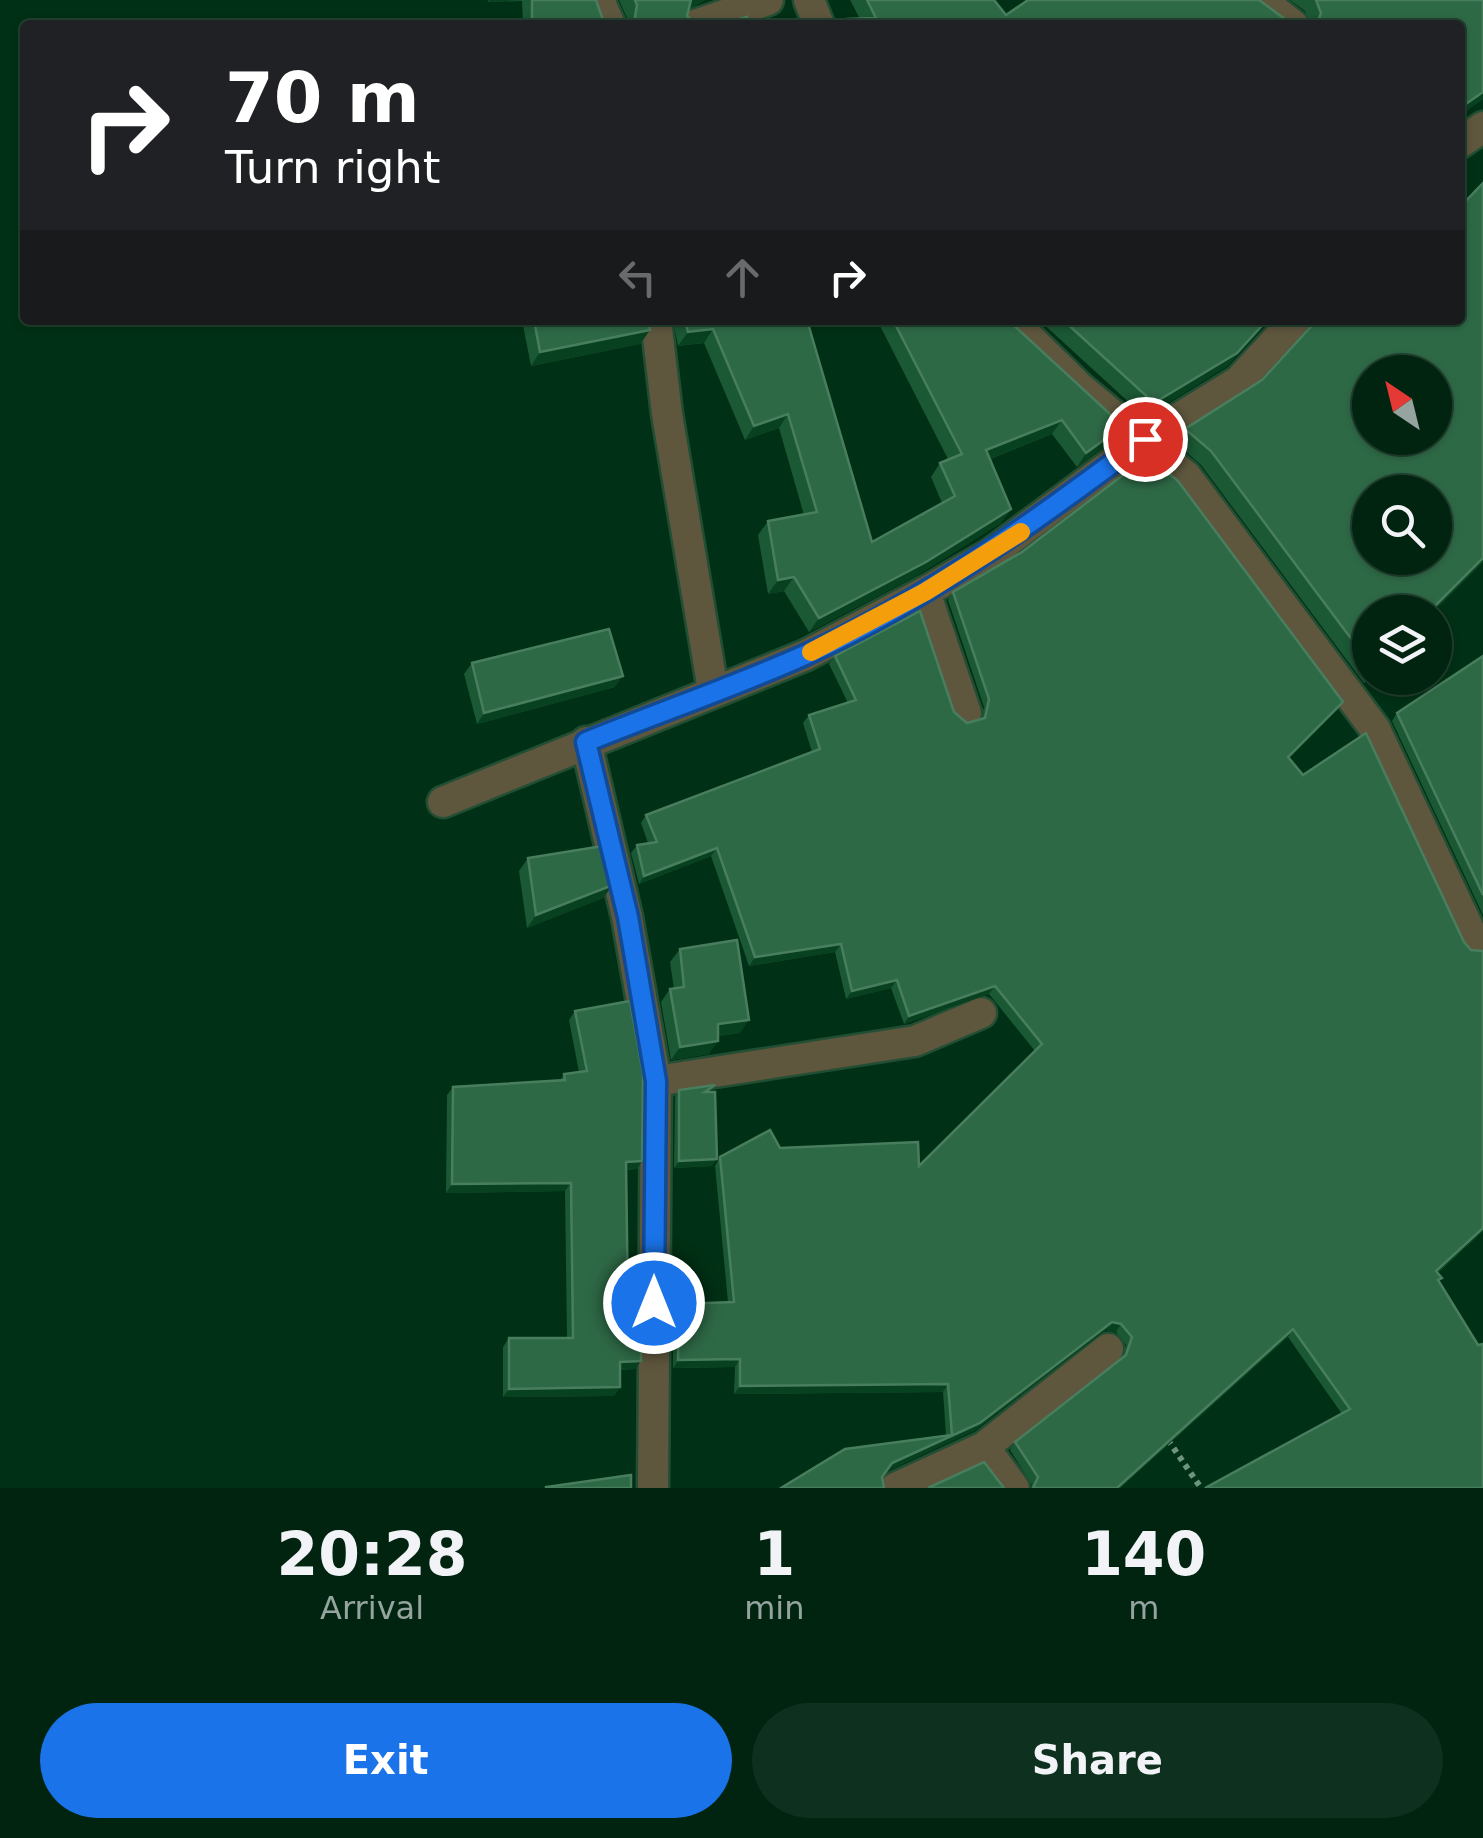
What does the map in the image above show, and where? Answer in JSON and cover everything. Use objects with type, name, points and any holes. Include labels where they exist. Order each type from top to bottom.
[{"type":"street","points":[[710,20],[768,0]]},
{"type":"street","points":[[1261,0],[1292,16]]},
{"type":"street","points":[[657,325],[713,690]]},
{"type":"street","points":[[1016,325],[1079,387],[1186,476],[1376,729],[1476,942]]},
{"type":"street","points":[[443,802],[806,655],[925,592],[992,553],[1145,439],[1239,380],[1289,325]]},
{"type":"street","points":[[925,592],[966,713]]},
{"type":"street","points":[[586,742],[628,917],[656,1081],[654,1488]]},
{"type":"street","points":[[656,1081],[916,1041],[981,1013]]},
{"type":"street","points":[[895,1488],[984,1447],[1108,1349]]},
{"type":"street","points":[[984,1447],[1014,1488]]},
{"type":"path","points":[[1160,1426],[1200,1488]]},
{"type":"building","points":[[532,0],[596,0],[603,20],[532,20]]},
{"type":"building","points":[[635,0],[691,0],[687,16],[691,20],[634,20]]},
{"type":"building","points":[[867,0],[994,0],[1006,15],[1028,0],[1259,0],[1286,20],[848,19],[876,18]]},
{"type":"building","points":[[1316,0],[1483,0],[1483,92],[1465,105],[1465,20],[1319,20],[1321,13]]},
{"type":"building","points":[[1483,183],[1483,558],[1446,595],[1352,595],[1352,640],[1211,451],[1185,429],[1262,380],[1312,325],[1465,325],[1465,202]]},
{"type":"building","points":[[535,325],[649,325],[650,330],[540,352]]},
{"type":"building","points":[[686,325],[808,325],[872,542],[955,496],[940,463],[962,454],[896,325],[1013,325],[1123,426],[1086,453],[1062,420],[986,450],[1011,509],[926,562],[819,618],[794,577],[778,580],[768,521],[817,512],[788,414],[754,426],[713,329],[688,332]]},
{"type":"building","points":[[1068,325],[1262,325],[1237,353],[1154,403]]},
{"type":"building","points":[[1148,456],[1178,481],[1343,702],[1288,757],[1303,775],[1366,733],[1464,942],[1471,950],[1483,951],[1483,1228],[1436,1271],[1478,1345],[1483,1344],[1483,1488],[1205,1488],[1350,1409],[1293,1329],[1117,1488],[1033,1488],[1038,1477],[1015,1442],[1126,1355],[1132,1337],[1121,1324],[1112,1322],[980,1423],[892,1463],[882,1477],[884,1488],[781,1488],[845,1449],[952,1435],[948,1384],[740,1386],[740,1359],[678,1360],[679,1304],[734,1302],[720,1157],[770,1130],[780,1148],[918,1142],[919,1166],[1042,1044],[995,986],[909,1016],[897,980],[852,991],[841,944],[755,957],[717,848],[644,876],[637,845],[657,842],[646,815],[820,749],[809,715],[856,700],[835,656],[920,611],[954,712],[967,723],[985,718],[989,699],[953,592],[1022,552]]},
{"type":"building","points":[[609,629],[623,676],[484,713],[472,663]]},
{"type":"building","points":[[1483,656],[1483,895],[1397,713],[1424,695],[1452,695],[1452,677]]},
{"type":"building","points":[[603,846],[613,885],[536,915],[528,858]]},
{"type":"building","points":[[737,940],[749,1020],[718,1024],[718,1041],[680,1047],[670,989],[684,987],[680,949]]},
{"type":"building","points":[[630,1001],[643,1074],[642,1161],[626,1162],[628,1305],[641,1304],[641,1361],[620,1362],[620,1387],[509,1389],[509,1338],[573,1338],[571,1183],[452,1184],[453,1087],[565,1080],[564,1074],[587,1071],[575,1011]]},
{"type":"building","points":[[715,1085],[705,1092],[715,1092],[717,1159],[679,1161],[679,1090]]},
{"type":"building","points":[[984,1462],[1004,1488],[928,1488]]},
{"type":"building","points":[[631,1475],[631,1488],[546,1488],[546,1487]]},
{"type":"slow traffic","points":[[811,652],[925,592],[1021,532]]},
{"type":"route","points":[[654,1303],[656,1081],[628,917],[586,742],[806,655],[925,592],[992,553],[1145,439]]}]
